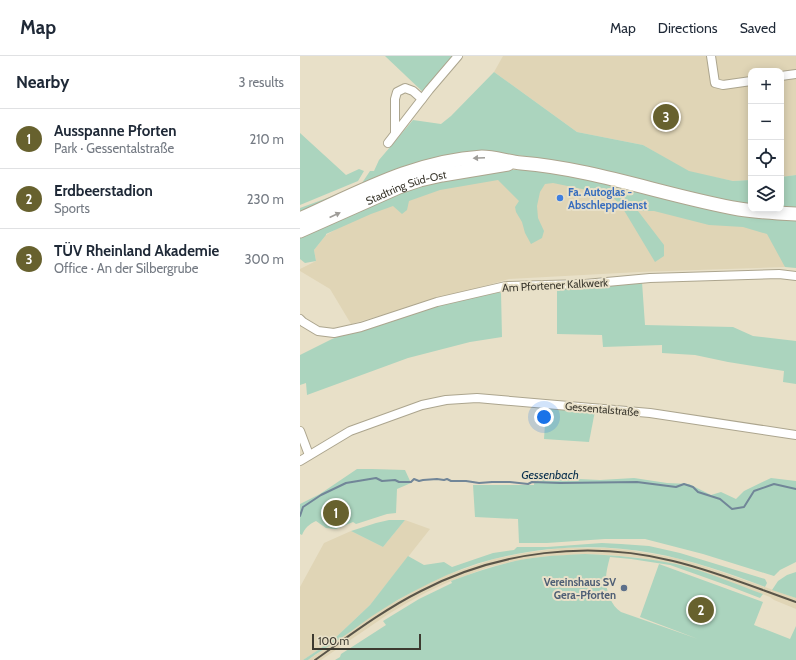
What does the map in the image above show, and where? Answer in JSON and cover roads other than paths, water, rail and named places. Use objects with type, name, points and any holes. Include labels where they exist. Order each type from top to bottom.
[{"type":"main road","name":"Stadtring Süd-Ost","points":[[300,219],[384,181],[416,169],[450,161],[484,157],[576,170],[693,200],[740,209],[769,213],[796,214]]},
{"type":"main road","name":"Stadtring Süd-Ost","points":[[300,231],[374,197],[420,180],[518,163]]},
{"type":"street","points":[[388,143],[458,56]]},
{"type":"street","points":[[711,56],[715,83],[722,85],[748,81]]},
{"type":"street","points":[[784,76],[796,74]]},
{"type":"street","points":[[395,133],[395,99],[397,92],[405,88],[413,91],[422,99]]},
{"type":"street","name":"Am Pfortener Kalkwerk","points":[[300,319],[318,331],[334,333],[361,327],[437,302],[506,286],[586,284],[650,278],[779,274],[796,276]]},
{"type":"street","name":"Gessentalstraße","points":[[300,461],[350,431],[422,405],[446,400],[477,398],[650,413],[796,435]]},
{"type":"street","points":[[300,431],[309,455]]},
{"type":"waterway","name":"Gessenbach","points":[[300,516],[303,507],[321,495],[346,483],[376,478],[382,481],[395,480],[399,482],[411,482],[414,479],[419,481],[447,479],[451,481],[479,483],[510,482],[528,484],[532,482],[637,482],[676,487],[684,484],[693,487],[698,492],[720,499],[732,509],[744,507],[754,491],[774,484],[796,489]]},
{"type":"railway","points":[[315,660],[407,598],[450,577],[481,566],[512,558],[544,553],[609,551],[673,561],[735,580],[796,602]]},
{"type":"place","name":"TÜV Rheinland Akademie","points":[[666,117]]},
{"type":"place","name":"Fa. Autoglas - Abschleppdienst","points":[[560,198]]},
{"type":"place","name":"Ausspanne Pforten","points":[[336,513]]},
{"type":"place","name":"Vereinshaus SV Gera-Pforten","points":[[624,588]]},
{"type":"place","name":"Erdbeerstadion","points":[[701,610]]}]
